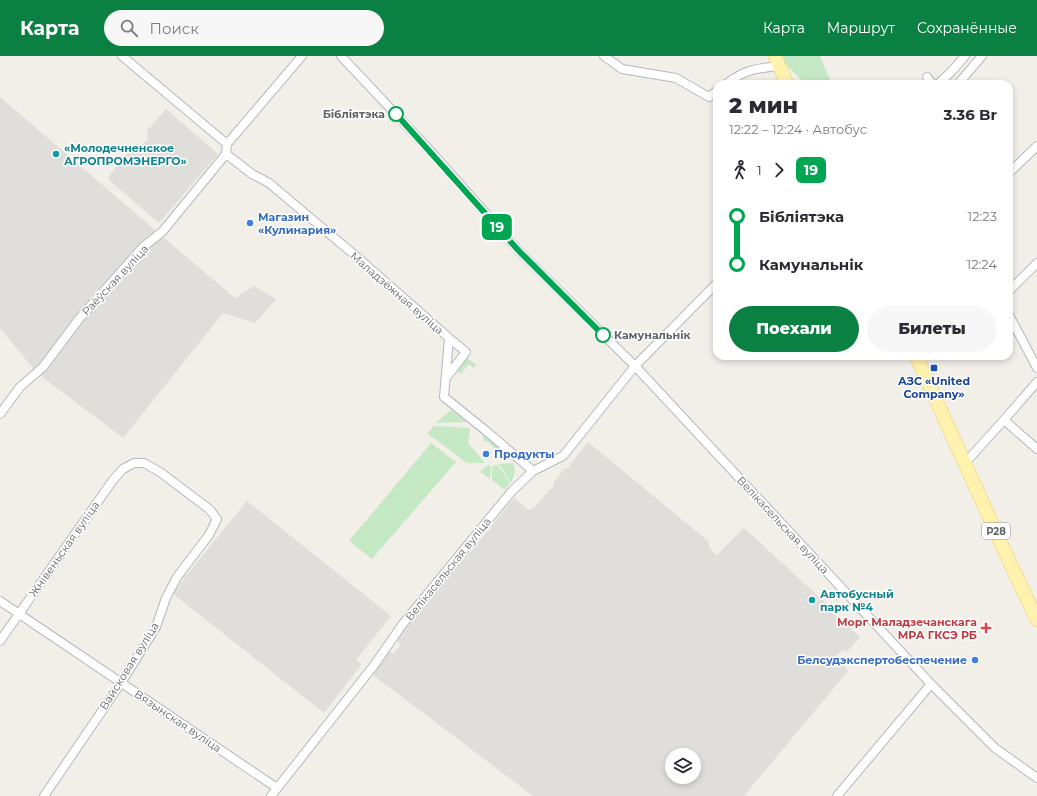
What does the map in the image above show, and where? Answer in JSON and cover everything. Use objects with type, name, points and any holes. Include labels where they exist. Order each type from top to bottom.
[{"type":"main road","points":[[777,61],[785,80]]},
{"type":"main road","name":"Р28","points":[[918,360],[1010,565],[1037,620]]},
{"type":"street","points":[[122,56],[227,144]]},
{"type":"street","points":[[226,154],[227,144],[302,56]]},
{"type":"street","points":[[604,56],[622,69],[676,78],[709,97],[713,94]]},
{"type":"street","points":[[942,80],[964,56]]},
{"type":"street","points":[[961,80],[982,56]]},
{"type":"street","name":"Велікасельская вуліца","points":[[346,57],[518,250],[635,366],[932,684],[995,748],[1037,778]]},
{"type":"street","points":[[731,80],[736,76],[777,61]]},
{"type":"street","points":[[1013,169],[1037,146]]},
{"type":"street","name":"Маладзёжная вуліца","points":[[226,154],[252,174],[269,183],[357,257],[449,338],[444,398],[485,430],[533,472]]},
{"type":"street","name":"Раёўская вуліца","points":[[0,414],[20,387],[43,367],[79,319],[143,247],[162,232],[226,154]]},
{"type":"street","points":[[1013,287],[1037,263]]},
{"type":"street","points":[[635,366],[713,287]]},
{"type":"street","points":[[1013,323],[1037,368]]},
{"type":"street","points":[[445,379],[466,352],[449,338]]},
{"type":"street","name":"Велікасельская вуліца","points":[[271,796],[375,664],[402,625],[512,491],[533,472],[563,456],[635,366]]},
{"type":"street","points":[[965,463],[1037,382]]},
{"type":"street","points":[[1004,420],[1037,449]]},
{"type":"street","name":"Жнівеньская вуліца","points":[[0,641],[113,480],[123,469],[134,463]]},
{"type":"street","name":"Вайсковая вуліца","points":[[44,796],[121,683],[156,627],[166,598],[177,577],[209,535],[217,519],[209,509],[160,472],[144,463],[134,463]]},
{"type":"street","name":"Вязынская вуліца","points":[[0,601],[277,788]]},
{"type":"street","points":[[838,796],[932,684]]},
{"type":"shaded area","points":[[0,97],[235,298],[254,286],[276,299],[255,323],[223,313],[123,438],[37,373],[0,328]]},
{"type":"shaded area","points":[[166,109],[218,154],[159,223],[109,180],[109,176],[134,145],[143,144],[148,140],[147,131]]},
{"type":"shaded area","points":[[588,442],[708,541],[710,549],[717,555],[741,531],[743,527],[830,607],[828,609],[860,637],[847,652],[843,650],[836,656],[848,671],[744,796],[533,796],[373,675],[388,652],[394,653],[400,646],[397,639],[404,628],[467,551],[470,553],[514,498],[529,510],[536,506],[550,489],[551,490],[554,485],[553,483],[565,468],[567,469]]},
{"type":"shaded area","points":[[247,501],[391,616],[356,660],[362,664],[324,713],[172,593]]},
{"type":"green space","points":[[783,56],[820,56],[830,80],[801,80],[787,66]]},
{"type":"green space","points":[[466,357],[476,365],[474,368],[469,364],[461,374],[456,370]]},
{"type":"green space","points":[[451,410],[467,422],[435,423]]},
{"type":"green space","points":[[434,426],[470,428],[468,443],[485,463],[467,463],[427,433]]},
{"type":"green space","points":[[482,433],[484,433],[503,453],[501,455],[487,441],[484,441]]},
{"type":"green space","points":[[431,443],[456,462],[372,559],[349,541]]},
{"type":"green space","points":[[513,463],[515,473],[511,483],[499,464]]},
{"type":"green space","points":[[488,465],[491,466],[490,479],[480,472]]},
{"type":"green space","points":[[498,465],[510,483],[505,490],[492,480],[492,466]]},
{"type":"bus line","name":"19","points":[[396,114],[518,250],[603,335]]},
{"type":"place","name":"Бібліятэка","points":[[396,114]]},
{"type":"place","name":"«Молодечненское АГРОПРОМЭНЕРГО»","points":[[56,154]]},
{"type":"place","name":"Магазин «Кулинария»","points":[[250,223]]},
{"type":"place","name":"Камунальнік","points":[[603,335]]},
{"type":"place","name":"АЗС «United Company»","points":[[934,368]]},
{"type":"place","name":"Продукты","points":[[486,454]]},
{"type":"place","name":"Автобусный парк №4","points":[[812,600]]},
{"type":"place","name":"Морг Маладзечанскага МРА ГКСЭ РБ","points":[[986,628]]},
{"type":"place","name":"Белсудэкспертобеспечение","points":[[975,660]]}]
